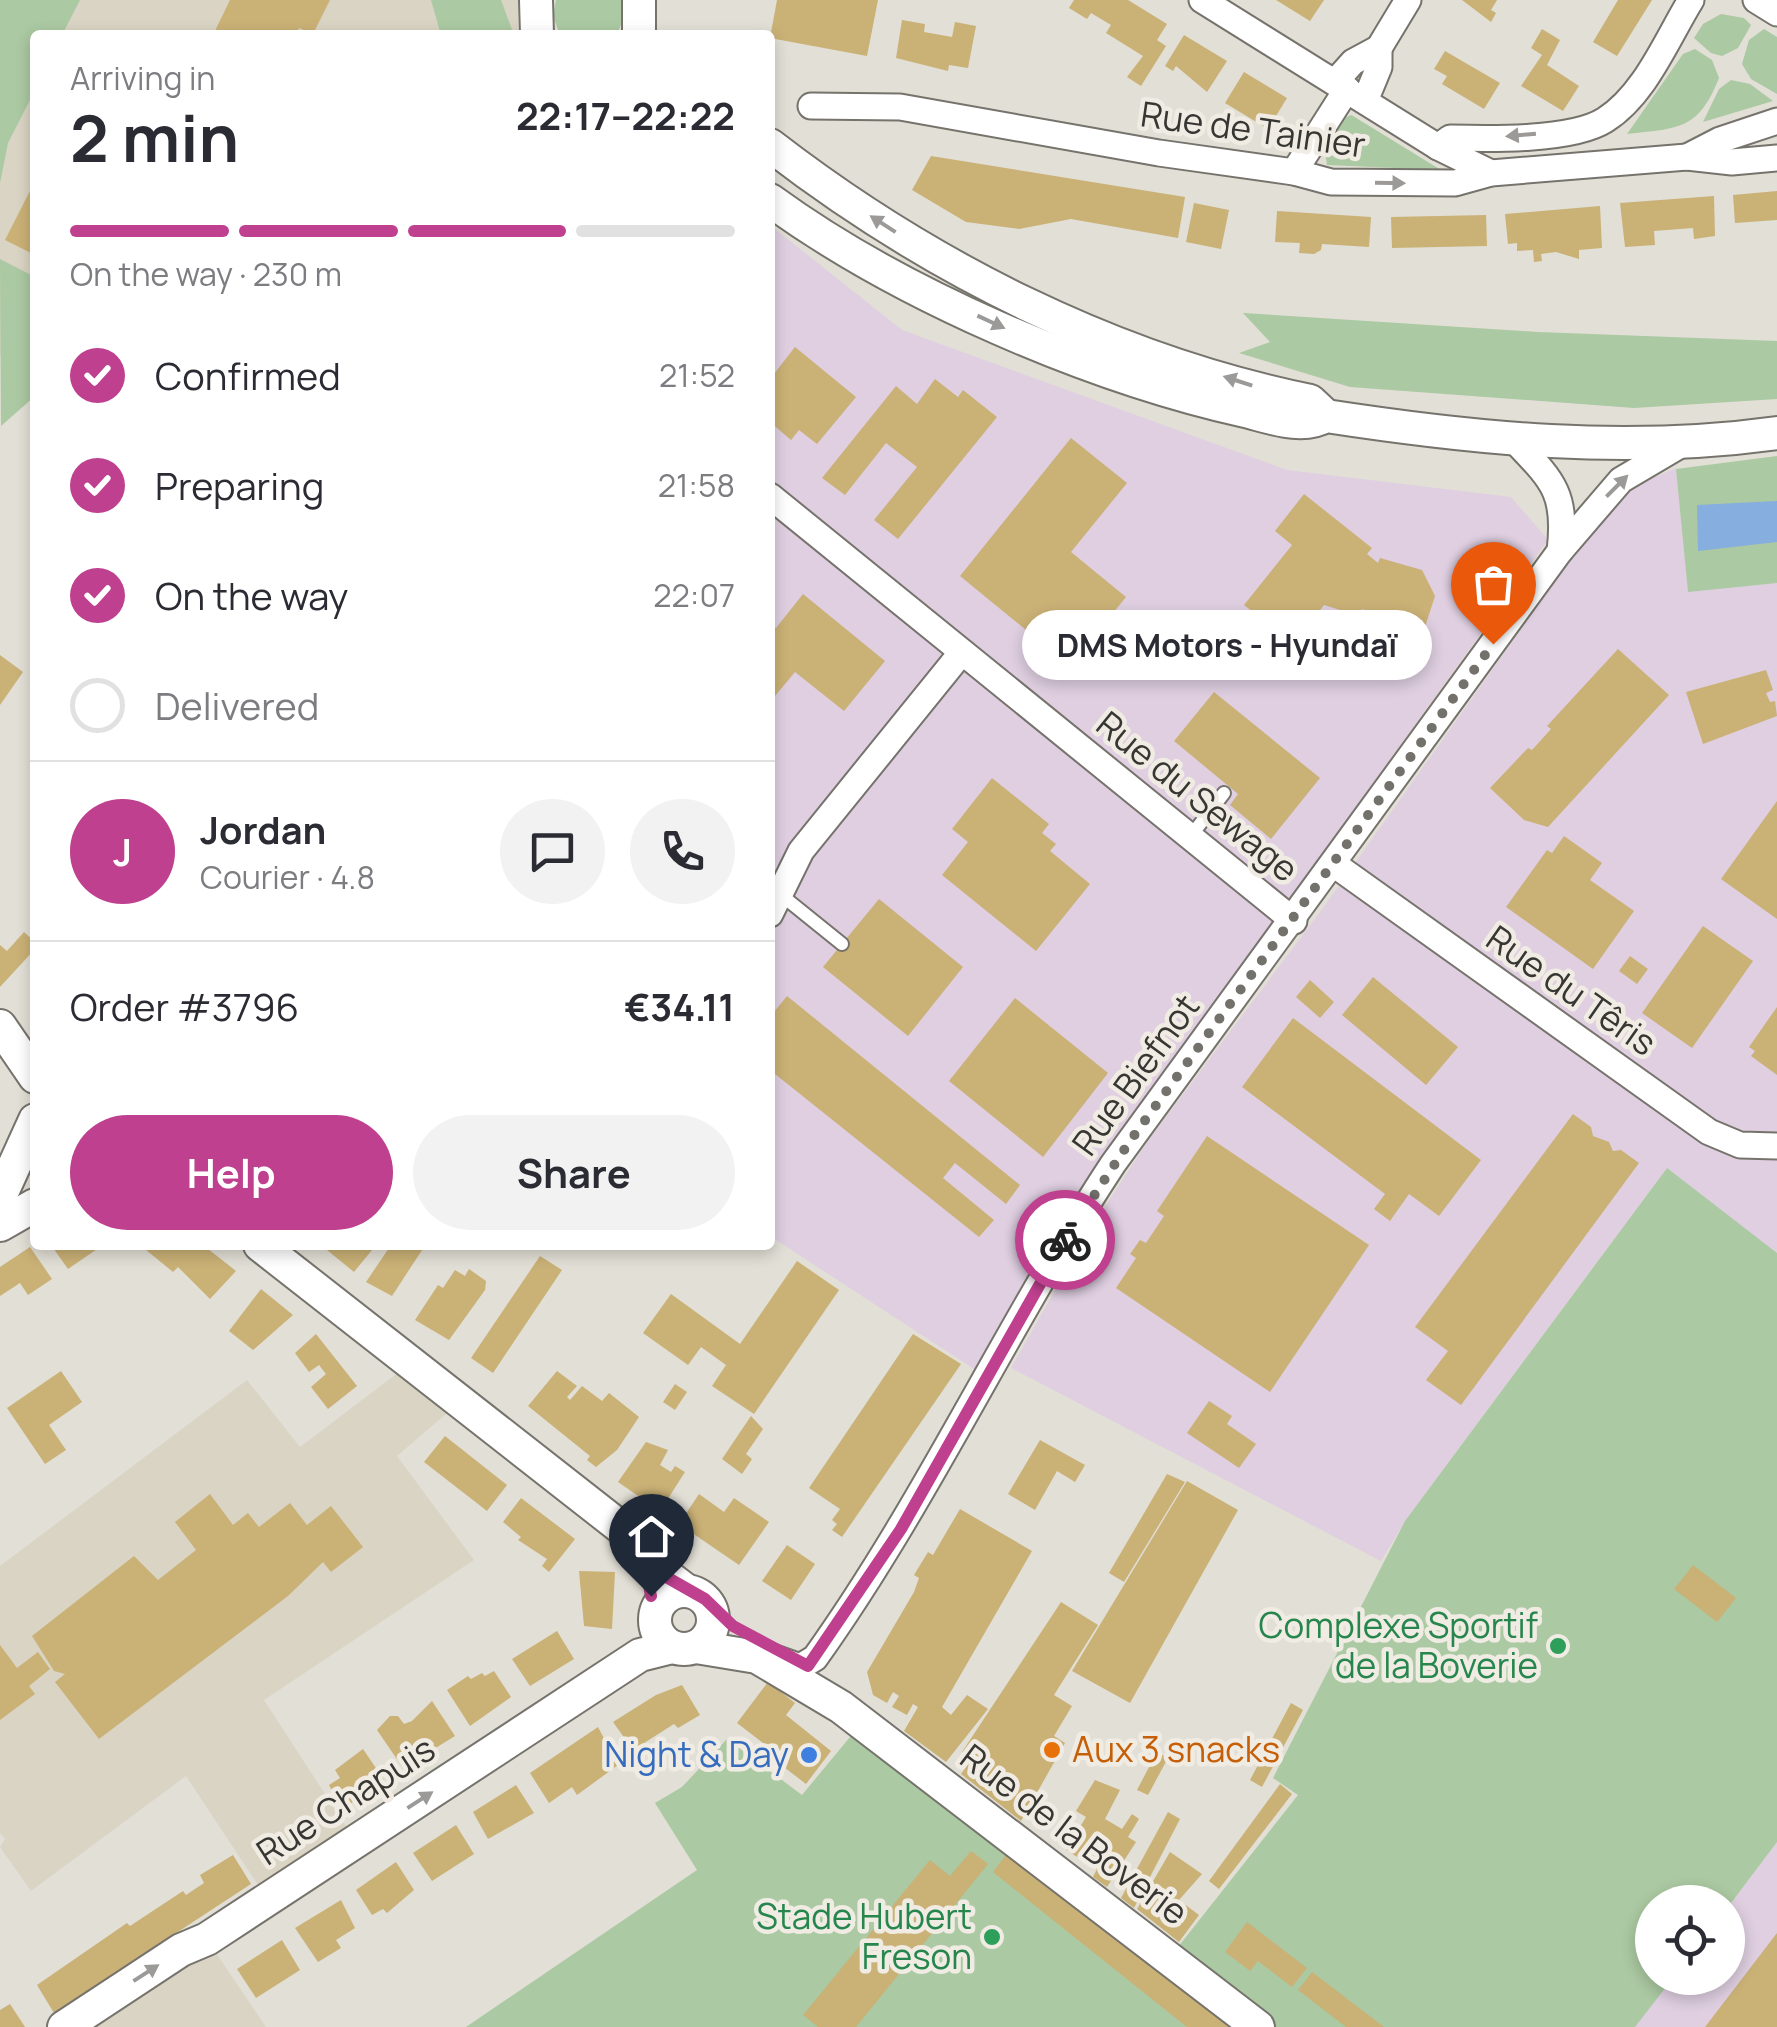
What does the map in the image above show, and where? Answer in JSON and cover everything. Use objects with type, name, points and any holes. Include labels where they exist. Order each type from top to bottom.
[{"type":"street","points":[[536,0],[537,30]]},
{"type":"street","points":[[1202,0],[1438,147],[1491,173]]},
{"type":"street","points":[[1349,91],[1352,62],[1378,48],[1408,0]]},
{"type":"street","points":[[1438,147],[1450,138],[1575,130],[1606,120],[1632,96],[1691,0]]},
{"type":"street","points":[[1756,0],[1777,13]]},
{"type":"street","points":[[1294,172],[1349,91],[1380,68],[1378,48]]},
{"type":"street","name":"Rue de Tainier","points":[[811,106],[900,107],[1159,154],[1294,172],[1331,182],[1454,184],[1491,173],[1687,157],[1732,162],[1777,158]]},
{"type":"street","name":"Rue de Tainier","points":[[1687,157],[1720,140],[1777,122]]},
{"type":"street","points":[[775,149],[851,204],[984,282],[1071,324],[1152,354],[1310,401],[1326,416]]},
{"type":"street","points":[[775,203],[903,279],[990,322],[1103,369],[1211,403],[1276,418],[1306,424],[1326,416],[1515,441],[1690,440],[1777,433]]},
{"type":"street","name":"Rue Biefnot","points":[[808,1666],[901,1529],[1085,1207],[1560,551],[1621,480],[1690,440]]},
{"type":"street","points":[[1515,441],[1556,486],[1564,509],[1560,551]]},
{"type":"street","name":"Rue du Sewage","points":[[775,500],[1294,921]]},
{"type":"street","points":[[775,904],[802,851],[962,652]]},
{"type":"street","name":"Rue du Têris","points":[[1335,865],[1709,1132],[1740,1145],[1777,1146]]},
{"type":"street","points":[[0,1016],[30,1033]]},
{"type":"street","points":[[0,1026],[30,1070]]},
{"type":"street","points":[[0,1197],[30,1131]]},
{"type":"street","points":[[0,1225],[30,1208]]},
{"type":"street","name":"Rue de la Boverie","points":[[266,1250],[644,1546],[662,1572],[748,1636],[808,1666],[841,1708]]},
{"type":"street","name":"Rue de la Boverie","points":[[620,1531],[647,1575],[655,1618]]},
{"type":"street","points":[[699,1599],[711,1633],[684,1647],[659,1635],[655,1618],[662,1600],[699,1599]]},
{"type":"street","name":"Rue de la Boverie","points":[[684,1647],[757,1657],[841,1708],[1258,2027]]},
{"type":"street","name":"Rue Chapuis","points":[[64,2027],[182,1950],[206,1940],[640,1655],[684,1647]]},
{"type":"street","points":[[757,1657],[808,1666]]},
{"type":"lane","points":[[1190,838],[1224,793]]},
{"type":"lane","points":[[775,904],[842,944]]},
{"type":"shaded area","points":[[0,0],[518,0],[518,30],[30,30],[30,380],[0,355]]},
{"type":"shaded area","points":[[775,229],[902,330],[1287,470],[1511,497],[1548,540],[1079,1191],[977,1371],[775,1239]]},
{"type":"shaded area","points":[[1676,468],[1688,591],[1777,583],[1777,1253],[1666,1169],[1405,1521],[1381,1561],[1011,1368],[1087,1234],[1148,1141],[1323,908],[1579,548],[1623,491]]},
{"type":"shaded area","points":[[399,1372],[447,1413],[397,1456],[474,1560],[264,1700],[347,1828],[260,1888],[186,1776],[31,1891],[0,1847],[5,1839],[0,1833],[0,1566],[247,1380],[300,1447]]},
{"type":"shaded area","points":[[1777,1842],[1777,2027],[1635,2027],[1660,1995],[1745,1995],[1745,1885]]},
{"type":"shaded area","points":[[216,1953],[266,2027],[86,2027],[186,1962]]},
{"type":"green space","points":[[0,0],[80,0],[65,30],[30,30],[30,100],[8,143],[0,183]]},
{"type":"green space","points":[[431,0],[501,0],[512,30],[440,30]]},
{"type":"green space","points":[[556,0],[621,0],[624,16],[619,30],[558,30],[553,16]]},
{"type":"green space","points":[[1721,14],[1744,18],[1751,25],[1738,48],[1722,56],[1711,53],[1694,38],[1703,24]]},
{"type":"green space","points":[[1764,29],[1777,37],[1777,94],[1751,79],[1742,64],[1749,40]]},
{"type":"green space","points":[[1695,49],[1712,60],[1719,78],[1703,108],[1673,128],[1627,134],[1683,54]]},
{"type":"green space","points":[[1731,80],[1750,84],[1773,101],[1703,122],[1719,89]]},
{"type":"green space","points":[[1351,115],[1441,170],[1327,165],[1325,151],[1345,118]]},
{"type":"green space","points":[[0,259],[30,274],[30,400],[1,426]]},
{"type":"green space","points":[[1243,313],[1538,332],[1777,341],[1777,399],[1634,408],[1350,387],[1239,353],[1270,342]]},
{"type":"green space","points":[[1777,456],[1777,583],[1688,592],[1676,469]]},
{"type":"green space","name":"Complexe Sportif de la Boverie","points":[[1667,1168],[1777,1253],[1777,1842],[1745,1885],[1635,1885],[1635,1995],[1660,1995],[1635,2027],[466,2027],[697,1870],[655,1803],[682,1787],[727,1739],[802,1795],[855,1731],[1163,1966],[1298,1795],[1273,1778],[1405,1521]]},
{"type":"water","points":[[1777,501],[1777,542],[1698,551],[1697,505]]},
{"type":"building","points":[[230,0],[330,0],[315,30],[215,30]]},
{"type":"building","points":[[777,0],[878,0],[867,56],[775,39],[775,30],[771,30]]},
{"type":"building","points":[[1074,0],[1128,0],[1167,24],[1157,40],[1166,46],[1141,86],[1127,77],[1143,56],[1106,33],[1111,25],[1091,13],[1087,19],[1069,8]]},
{"type":"building","points":[[1276,0],[1324,0],[1310,21]]},
{"type":"building","points":[[1462,0],[1497,0],[1491,10],[1496,13],[1491,22]]},
{"type":"building","points":[[1618,0],[1652,0],[1617,56],[1593,42]]},
{"type":"building","points":[[902,20],[925,24],[924,32],[952,37],[955,22],[976,26],[968,68],[949,65],[948,71],[896,58]]},
{"type":"building","points":[[1542,29],[1560,40],[1547,65],[1579,86],[1563,111],[1521,86],[1542,55],[1531,48]]},
{"type":"building","points":[[1184,35],[1227,61],[1207,92],[1176,66],[1173,71],[1165,66]]},
{"type":"building","points":[[1445,51],[1500,83],[1484,109],[1442,84],[1447,76],[1434,69]]},
{"type":"building","points":[[1244,72],[1287,98],[1268,129],[1225,103]]},
{"type":"building","points":[[931,156],[1185,197],[1178,238],[1071,219],[1019,229],[966,222],[912,190]]},
{"type":"building","points":[[30,191],[30,252],[5,240]]},
{"type":"building","points":[[1777,191],[1777,220],[1735,223],[1733,195]]},
{"type":"building","points":[[1714,196],[1715,236],[1694,239],[1693,228],[1654,231],[1655,245],[1625,247],[1620,203]]},
{"type":"building","points":[[1194,203],[1229,210],[1221,249],[1186,242]]},
{"type":"building","points":[[1600,206],[1602,248],[1579,250],[1579,259],[1556,252],[1541,254],[1542,261],[1534,262],[1533,250],[1517,251],[1517,243],[1508,244],[1505,214]]},
{"type":"building","points":[[1277,211],[1371,217],[1369,247],[1322,244],[1314,254],[1299,253],[1300,243],[1275,242]]},
{"type":"building","points":[[1486,215],[1487,246],[1392,248],[1391,217]]},
{"type":"building","points":[[795,347],[856,397],[817,444],[799,430],[791,440],[775,426],[775,373]]},
{"type":"building","points":[[935,379],[958,397],[963,390],[997,417],[898,539],[874,520],[917,467],[886,443],[845,495],[822,478],[896,386],[917,404]]},
{"type":"building","points":[[1071,438],[1127,483],[1071,552],[1126,597],[1070,666],[960,576]]},
{"type":"building","points":[[1304,494],[1372,548],[1367,554],[1378,563],[1380,558],[1422,570],[1435,596],[1424,630],[1362,609],[1359,616],[1324,605],[1294,644],[1244,605],[1292,545],[1275,531]]},
{"type":"building","points":[[803,594],[885,661],[844,711],[795,672],[775,696],[776,628]]},
{"type":"building","points":[[1618,649],[1669,695],[1548,827],[1524,820],[1490,788],[1528,748],[1532,750],[1551,729],[1547,726]]},
{"type":"building","points":[[0,655],[23,672],[0,705]]},
{"type":"building","points":[[1766,670],[1773,690],[1766,693],[1770,702],[1775,701],[1777,716],[1703,744],[1686,692]]},
{"type":"building","points":[[1214,692],[1320,778],[1271,839],[1230,805],[1238,794],[1174,741]]},
{"type":"building","points":[[992,778],[1049,824],[1042,833],[1056,844],[1050,851],[1090,884],[1036,951],[942,875],[968,842],[952,829]]},
{"type":"building","points":[[1777,801],[1777,919],[1721,879]]},
{"type":"building","points":[[1564,836],[1602,863],[1590,880],[1634,911],[1593,969],[1506,907],[1547,850],[1552,853]]},
{"type":"building","points":[[879,899],[963,967],[908,1036],[823,967]]},
{"type":"building","points":[[1703,926],[1753,961],[1692,1048],[1642,1013]]},
{"type":"building","points":[[24,932],[30,937],[30,954],[0,987],[0,945],[7,951]]},
{"type":"building","points":[[1630,956],[1648,969],[1637,984],[1619,971]]},
{"type":"building","points":[[1373,977],[1458,1047],[1426,1085],[1342,1015]]},
{"type":"building","points":[[1310,980],[1334,1002],[1320,1018],[1296,997]]},
{"type":"building","points":[[787,996],[1020,1185],[1006,1204],[955,1163],[943,1178],[994,1220],[979,1237],[775,1074],[775,1011]]},
{"type":"building","points":[[1015,998],[1108,1073],[1043,1157],[949,1081]]},
{"type":"building","points":[[1777,1007],[1777,1075],[1751,1056],[1755,1051],[1749,1047]]},
{"type":"building","points":[[1293,1018],[1481,1160],[1439,1216],[1409,1194],[1390,1221],[1374,1209],[1385,1194],[1242,1087]]},
{"type":"building","points":[[1573,1114],[1591,1127],[1593,1136],[1609,1142],[1613,1151],[1621,1150],[1639,1163],[1461,1405],[1426,1380],[1448,1351],[1415,1327]]},
{"type":"building","points":[[1207,1136],[1369,1245],[1270,1392],[1116,1288],[1136,1258],[1130,1254],[1140,1240],[1146,1243],[1164,1216],[1157,1211]]},
{"type":"building","points":[[30,1247],[52,1279],[28,1295],[20,1283],[0,1296],[0,1267]]},
{"type":"building","points":[[55,1250],[96,1250],[68,1269]]},
{"type":"building","points":[[146,1250],[209,1250],[236,1271],[210,1299],[178,1267],[173,1272]]},
{"type":"building","points":[[327,1250],[372,1250],[354,1272]]},
{"type":"building","points":[[388,1250],[422,1250],[392,1296],[366,1282]]},
{"type":"building","points":[[540,1256],[562,1270],[493,1373],[471,1358]]},
{"type":"building","points":[[797,1261],[839,1290],[754,1414],[712,1386],[726,1365],[701,1347],[688,1365],[643,1333],[671,1294],[740,1344]]},
{"type":"building","points":[[469,1269],[486,1281],[485,1290],[449,1340],[415,1320],[438,1285],[443,1288],[455,1270],[465,1276]]},
{"type":"building","points":[[261,1289],[293,1315],[253,1350],[229,1331]]},
{"type":"building","points":[[316,1334],[357,1386],[328,1409],[311,1387],[326,1374],[319,1365],[309,1372],[295,1353]]},
{"type":"building","points":[[913,1334],[961,1364],[842,1537],[832,1530],[837,1524],[832,1520],[840,1509],[809,1488]]},
{"type":"building","points":[[61,1371],[82,1402],[49,1425],[66,1450],[45,1464],[7,1408]]},
{"type":"building","points":[[557,1371],[577,1386],[567,1397],[570,1400],[582,1386],[602,1401],[609,1393],[639,1417],[617,1450],[596,1467],[587,1460],[590,1456],[528,1406]]},
{"type":"building","points":[[675,1384],[687,1392],[675,1410],[663,1402]]},
{"type":"building","points":[[1209,1401],[1232,1416],[1227,1424],[1256,1444],[1239,1468],[1187,1433]]},
{"type":"building","points":[[751,1416],[763,1429],[746,1454],[752,1459],[742,1474],[722,1459]]},
{"type":"building","points":[[445,1436],[507,1485],[487,1511],[424,1462]]},
{"type":"building","points":[[1040,1440],[1085,1465],[1075,1482],[1057,1471],[1035,1510],[1008,1494]]},
{"type":"building","points":[[646,1442],[668,1450],[660,1465],[671,1472],[675,1466],[685,1472],[660,1511],[618,1482]]},
{"type":"building","points":[[1167,1474],[1185,1482],[1124,1582],[1109,1573]]},
{"type":"building","points":[[1187,1481],[1238,1510],[1130,1703],[1072,1671]]},
{"type":"building","points":[[210,1494],[233,1525],[248,1513],[259,1527],[290,1503],[307,1525],[331,1506],[363,1547],[331,1572],[323,1562],[288,1596],[99,1739],[55,1682],[65,1674],[54,1671],[32,1636],[134,1556],[158,1580],[196,1550],[175,1522]]},
{"type":"building","points":[[699,1494],[724,1512],[734,1498],[769,1522],[739,1565],[679,1524]]},
{"type":"building","points":[[521,1498],[575,1539],[549,1572],[542,1566],[547,1559],[518,1540],[521,1537],[503,1522]]},
{"type":"building","points":[[960,1509],[1032,1551],[942,1707],[951,1715],[967,1695],[988,1709],[946,1762],[904,1731],[918,1707],[913,1704],[907,1715],[892,1707],[899,1696],[893,1692],[887,1703],[873,1695],[867,1672],[914,1592],[919,1578],[914,1575],[928,1552],[933,1555]]},
{"type":"building","points":[[787,1545],[815,1564],[791,1600],[762,1581]]},
{"type":"building","points":[[1693,1565],[1736,1598],[1717,1622],[1674,1589]]},
{"type":"building","points":[[579,1571],[615,1572],[612,1629],[584,1626]]},
{"type":"building","points":[[1061,1602],[1098,1625],[1054,1695],[1072,1706],[1054,1736],[1065,1743],[1021,1821],[961,1774],[971,1760],[962,1752]]},
{"type":"building","points":[[557,1631],[574,1659],[530,1686],[512,1659]]},
{"type":"building","points":[[0,1645],[17,1668],[38,1652],[50,1669],[29,1686],[35,1694],[0,1720]]},
{"type":"building","points":[[494,1671],[511,1697],[470,1726],[447,1690],[468,1676],[471,1679]]},
{"type":"building","points":[[768,1682],[795,1703],[786,1715],[831,1751],[806,1784],[780,1764],[784,1759],[737,1723]]},
{"type":"building","points":[[682,1685],[700,1715],[678,1728],[674,1724],[633,1750],[613,1722],[656,1695]]},
{"type":"building","points":[[432,1701],[455,1736],[403,1768],[377,1730],[390,1716],[398,1716],[404,1724],[412,1721]]},
{"type":"building","points":[[1291,1703],[1303,1710],[1262,1787],[1250,1780]]},
{"type":"building","points":[[598,1727],[618,1765],[577,1795],[572,1787],[549,1803],[530,1773]]},
{"type":"building","points":[[363,1749],[384,1780],[343,1809],[329,1785],[340,1778],[335,1770]]},
{"type":"building","points":[[1157,1752],[1168,1758],[1148,1795],[1137,1790]]},
{"type":"building","points":[[1095,1780],[1120,1790],[1105,1819],[1122,1829],[1132,1814],[1139,1819],[1128,1837],[1136,1842],[1107,1887],[1093,1877],[1097,1869],[1066,1850],[1086,1817],[1076,1811]]},
{"type":"building","points":[[1280,1784],[1292,1794],[1219,1889],[1209,1881]]},
{"type":"building","points":[[516,1785],[534,1813],[488,1839],[473,1812]]},
{"type":"building","points":[[1168,1812],[1180,1819],[1134,1908],[1121,1898]]},
{"type":"building","points":[[456,1825],[474,1854],[432,1881],[413,1853]]},
{"type":"building","points":[[971,1851],[988,1864],[856,2027],[818,2027],[803,2015],[930,1860],[950,1876]]},
{"type":"building","points":[[1009,1851],[1229,2027],[1187,2027],[993,1872]]},
{"type":"building","points":[[1170,1852],[1202,1874],[1179,1900],[1199,1915],[1179,1942],[1137,1909]]},
{"type":"building","points":[[233,1855],[251,1884],[54,2013],[37,1985],[127,1923],[130,1926],[183,1891],[186,1895],[204,1883],[200,1875]]},
{"type":"building","points":[[396,1862],[414,1890],[387,1913],[383,1909],[372,1915],[356,1890]]},
{"type":"building","points":[[341,1900],[355,1928],[336,1940],[341,1948],[318,1962],[295,1928]]},
{"type":"building","points":[[1247,1922],[1307,1968],[1292,1987],[1258,1961],[1250,1971],[1225,1952]]},
{"type":"building","points":[[1777,1933],[1777,2027],[1705,2027],[1730,1995],[1745,1995],[1745,1975]]},
{"type":"building","points":[[282,1940],[300,1970],[256,1998],[237,1969]]},
{"type":"building","points":[[1312,1972],[1384,2027],[1346,2027],[1298,1990]]},
{"type":"building","points":[[10,2004],[25,2027],[0,2027],[0,2010]]},
{"type":"way so far","points":[[1065,1240],[1130,1141],[1493,644]]},
{"type":"place","name":"DMS Motors - Hyundaï","points":[[1493,644]]},
{"type":"place","name":"Complexe Sportif de la Boverie","points":[[1558,1646]]},
{"type":"place","name":"Aux 3 snacks","points":[[1052,1750]]},
{"type":"place","name":"Night & Day","points":[[809,1755]]},
{"type":"place","name":"Stade Hubert Freson","points":[[992,1937]]},
{"type":"route","points":[[651,1596],[647,1575],[620,1531],[644,1546],[668,1578],[697,1593],[733,1626],[808,1666],[901,1529],[1065,1240]]}]
